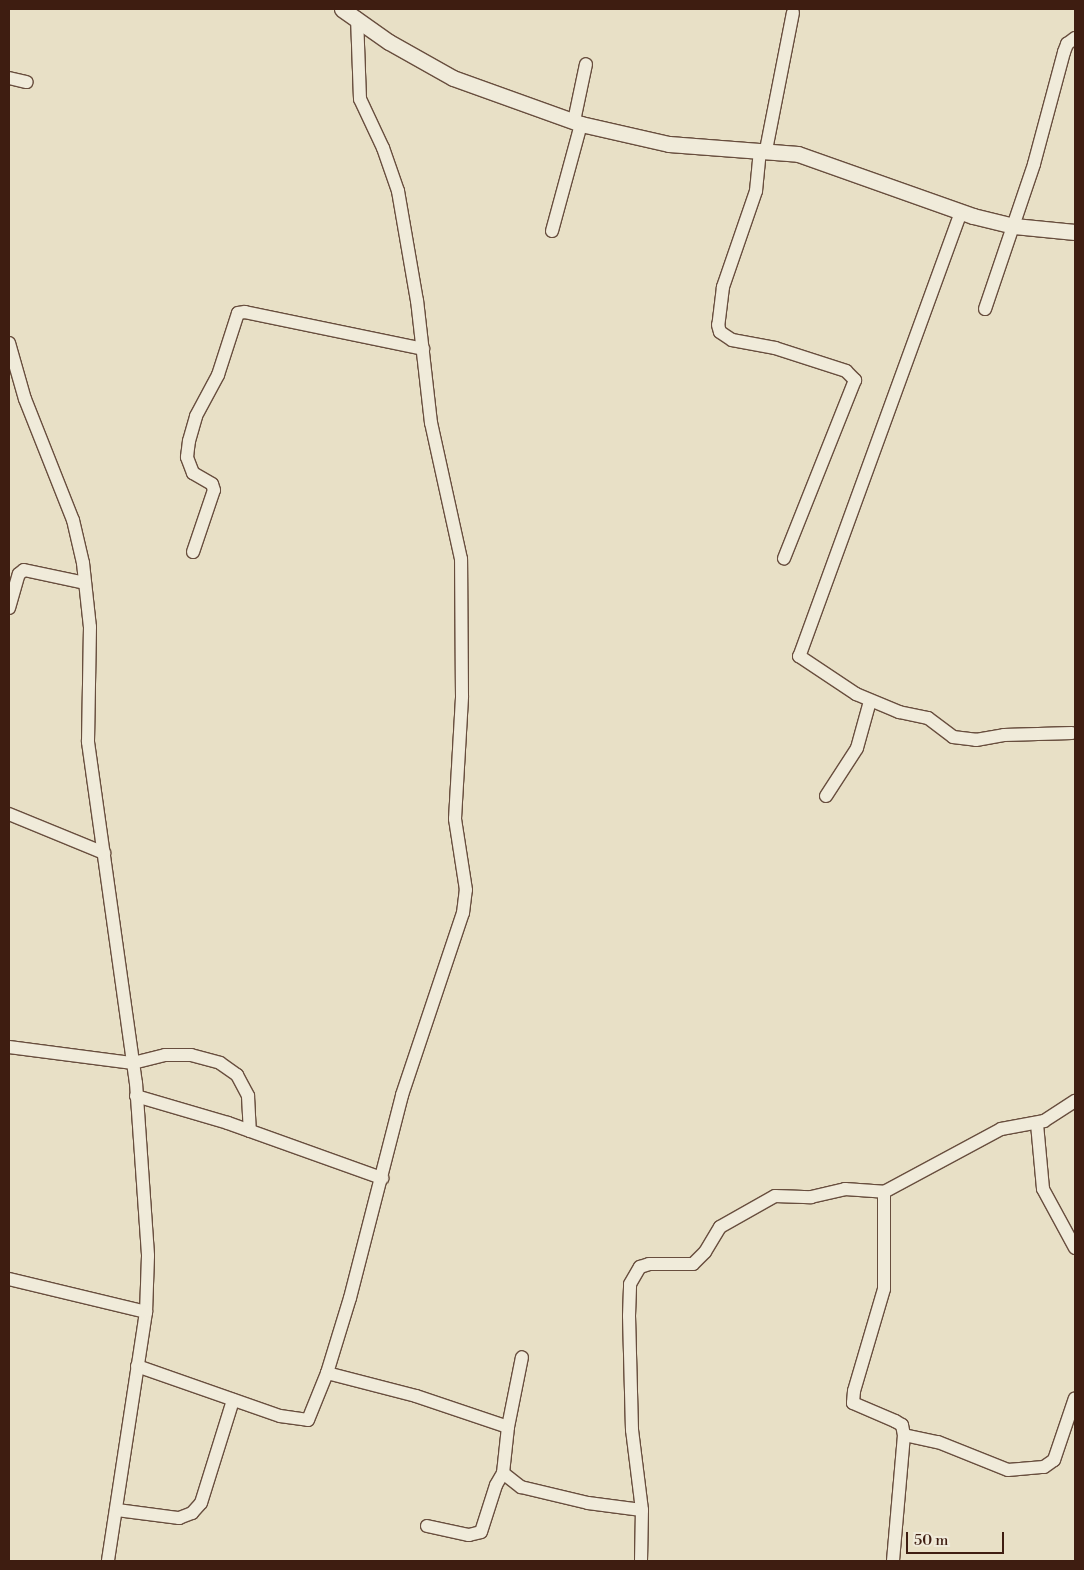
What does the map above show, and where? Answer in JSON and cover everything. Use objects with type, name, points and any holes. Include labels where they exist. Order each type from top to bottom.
[{"type":"street","points":[[343,9],[389,42],[453,78],[577,122],[670,144],[763,150],[824,162],[961,212],[1014,226],[1075,232]]},
{"type":"street","points":[[784,558],[855,380],[846,371],[775,348],[732,340],[720,332],[718,325],[723,287],[756,191],[792,13]]},
{"type":"street","points":[[137,1366],[280,1416],[308,1420],[327,1373],[382,1178],[402,1095],[456,938],[466,890],[455,819],[462,696],[462,577],[454,523],[431,423],[423,349],[398,191],[360,99],[357,18]]},
{"type":"street","points":[[985,309],[1014,226],[1052,105],[1064,52],[1067,44],[1075,38]]},
{"type":"street","points":[[552,231],[577,122],[586,64]]},
{"type":"street","points":[[9,78],[27,82]]},
{"type":"street","points":[[961,212],[799,656],[838,684],[870,701],[899,712],[928,718],[953,737],[964,740],[1004,735],[1072,733]]},
{"type":"street","points":[[193,552],[214,490],[212,484],[193,473],[187,458],[188,441],[196,416],[218,375],[238,313],[245,312],[423,349]]},
{"type":"street","points":[[9,343],[26,399],[73,520],[85,583],[90,627],[88,742],[136,1096],[148,1256],[146,1312],[108,1561]]},
{"type":"street","points":[[9,608],[20,574],[24,570],[85,583]]},
{"type":"street","points":[[826,796],[857,748],[870,701]]},
{"type":"street","points":[[9,814],[104,853]]},
{"type":"street","points":[[9,1047],[133,1063],[165,1054],[191,1054],[220,1063],[237,1075],[248,1096],[250,1131]]},
{"type":"street","points":[[136,1096],[250,1131],[382,1178]]},
{"type":"street","points":[[641,1561],[642,1510],[632,1430],[630,1316],[633,1274],[649,1264],[693,1264],[705,1252],[720,1227],[775,1196],[811,1197],[845,1189],[884,1192],[1001,1129],[1037,1124],[1062,1112],[1075,1101]]},
{"type":"street","points":[[1037,1124],[1043,1189],[1075,1248]]},
{"type":"street","points":[[884,1192],[884,1288],[854,1391],[853,1403],[895,1420],[902,1425],[904,1435],[893,1561]]},
{"type":"street","points":[[9,1279],[146,1312]]},
{"type":"street","points":[[427,1526],[469,1535],[481,1532],[496,1485],[503,1473],[508,1427],[522,1357]]},
{"type":"street","points":[[327,1373],[425,1399],[508,1427]]},
{"type":"street","points":[[904,1435],[938,1442],[1008,1470],[1044,1467],[1054,1460],[1075,1398]]},
{"type":"street","points":[[117,1510],[180,1518],[192,1513],[201,1503],[233,1400]]},
{"type":"street","points":[[503,1473],[521,1488],[534,1492],[642,1510]]}]
